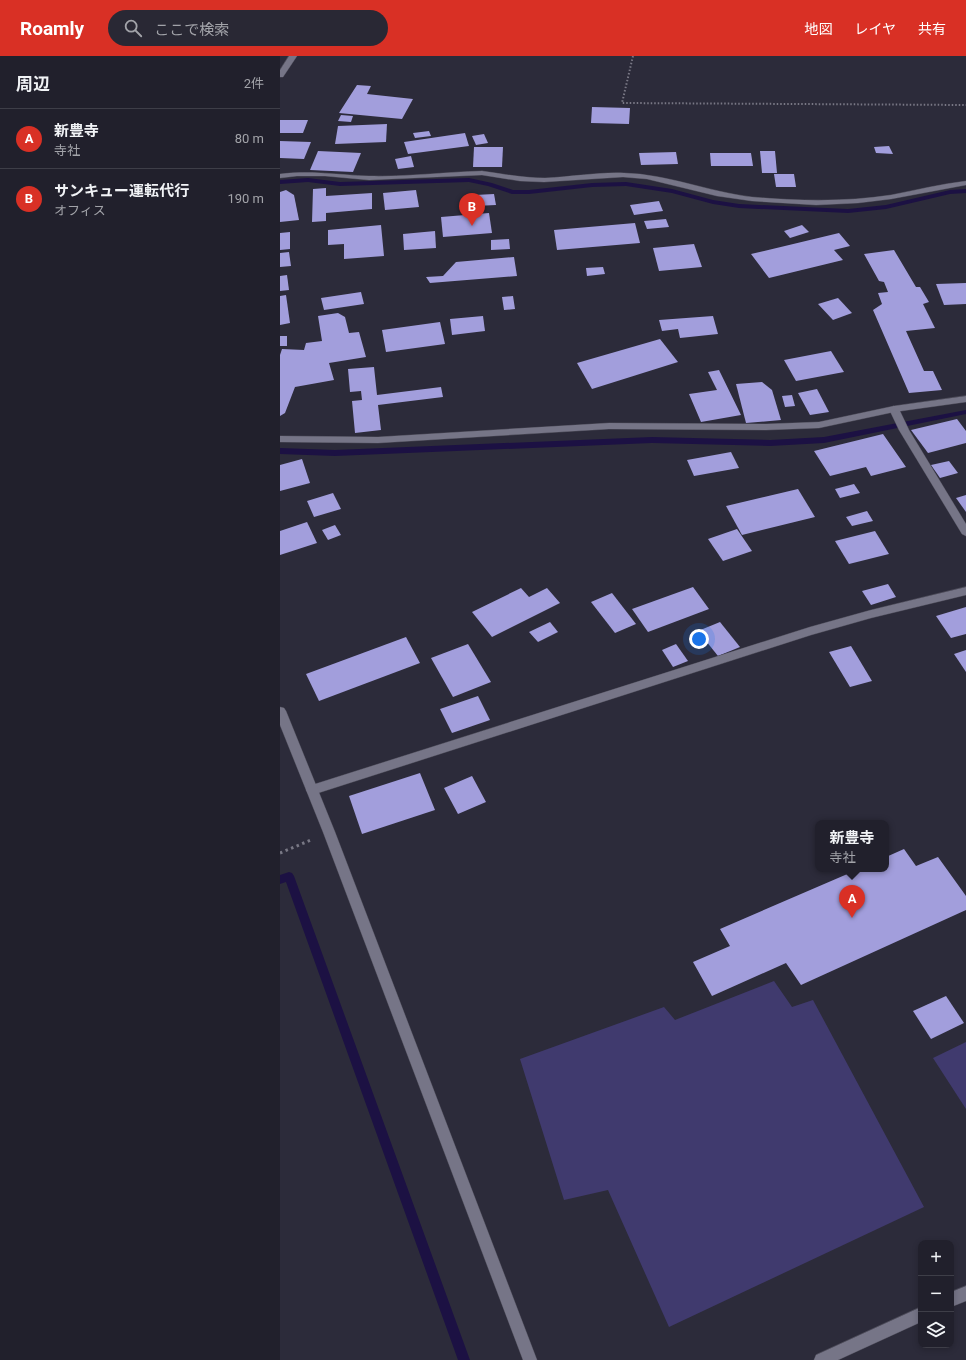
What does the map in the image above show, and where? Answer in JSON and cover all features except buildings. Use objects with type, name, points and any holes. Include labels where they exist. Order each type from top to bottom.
[{"type":"street","points":[[280,76],[293,56]]},
{"type":"street","points":[[280,176],[297,174],[325,174],[369,178],[482,173],[520,179],[544,180],[623,175],[647,177],[717,194],[752,199],[816,203],[858,201],[891,197],[966,183]]},
{"type":"street","points":[[280,439],[378,440],[609,426],[766,427],[819,425],[896,414],[966,399]]},
{"type":"street","points":[[896,414],[904,430],[966,532]]},
{"type":"street","points":[[312,790],[810,631],[871,614],[966,591]]},
{"type":"street","points":[[280,711],[329,832],[530,1360]]},
{"type":"street","points":[[954,1299],[966,1293]]},
{"type":"street","points":[[821,1360],[918,1315]]},
{"type":"path","points":[[633,56],[622,103],[966,105]]},
{"type":"path","points":[[280,853],[329,832]]},
{"type":"shaded area","points":[[774,981],[792,1007],[813,1000],[924,1207],[669,1327],[608,1190],[564,1200],[520,1059],[664,1007],[675,1020]]},
{"type":"shaded area","points":[[966,1042],[966,1109],[933,1058]]},
{"type":"waterway","points":[[280,182],[308,180],[340,184],[469,180],[490,184],[512,192],[529,192],[592,185],[626,184],[672,191],[713,202],[739,206],[848,211],[886,207],[950,192],[966,191]]},
{"type":"waterway","points":[[280,451],[335,453],[652,440],[770,443],[824,440],[966,412]]},
{"type":"waterway","points":[[280,880],[289,876],[464,1360]]},
{"type":"place","name":"サンキュー運転代行","points":[[472,226]]},
{"type":"place","name":"新豊寺","points":[[852,918]]}]
